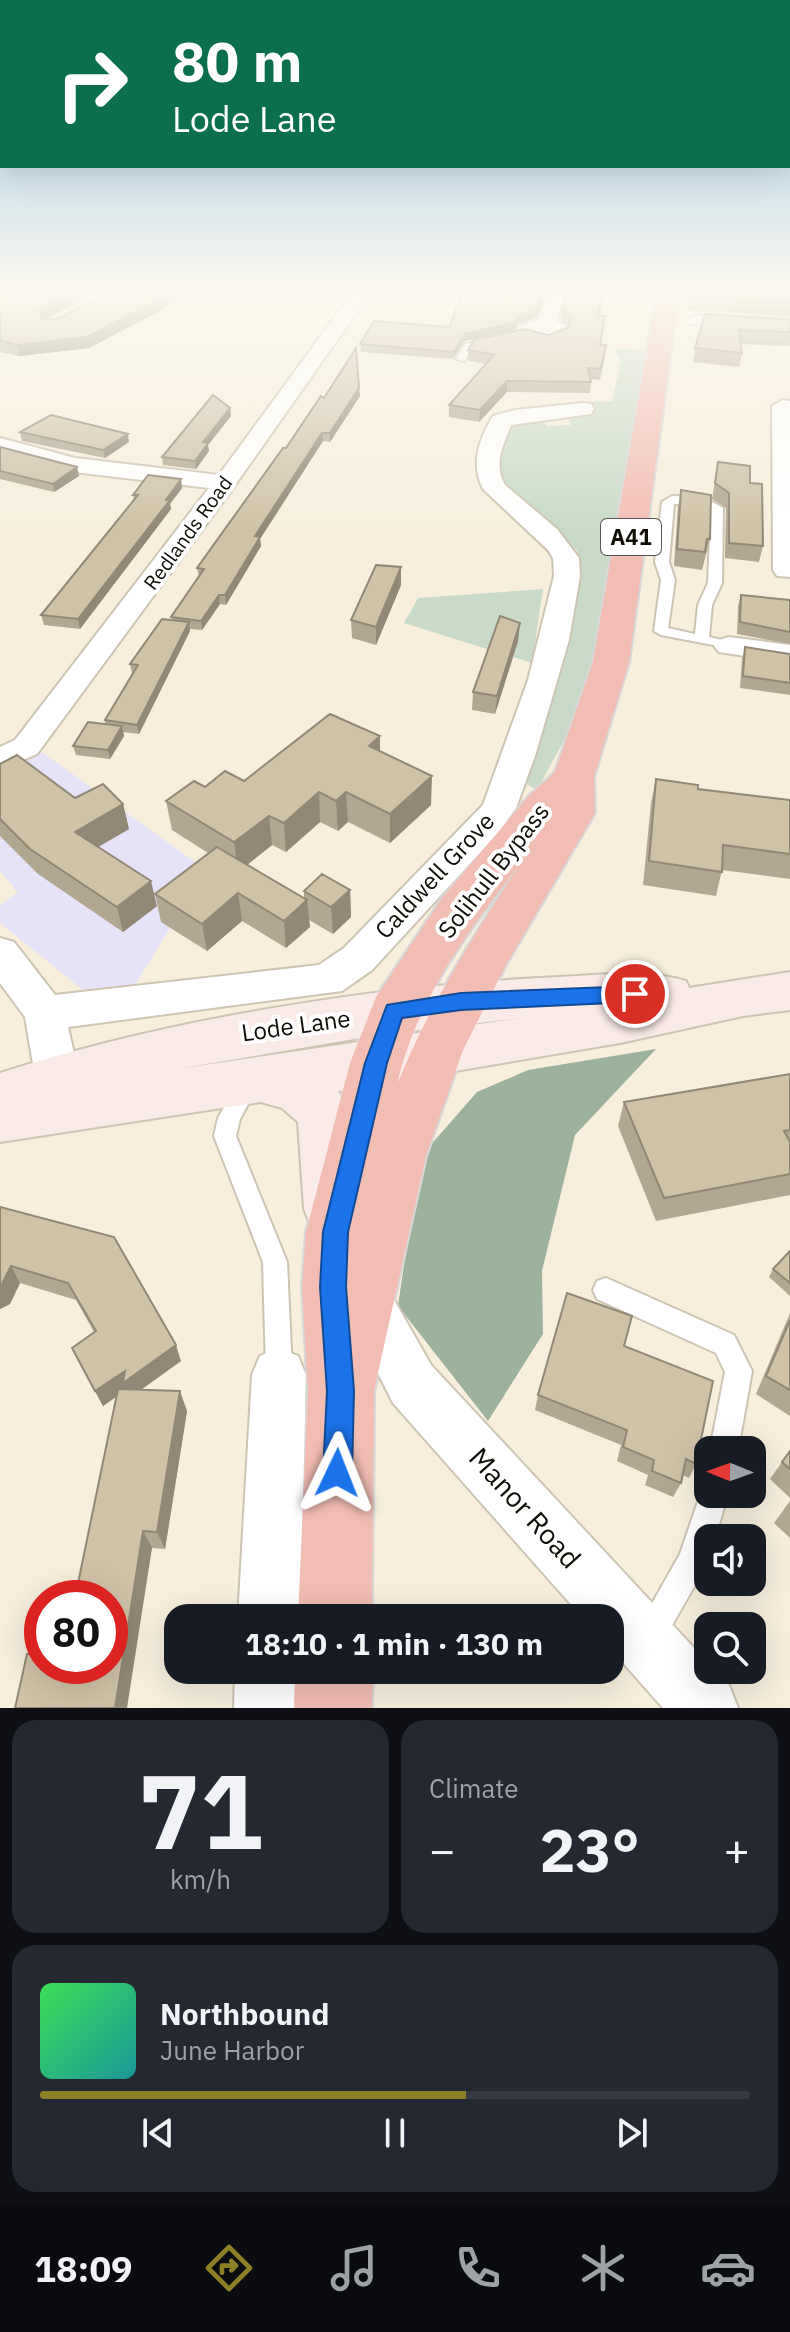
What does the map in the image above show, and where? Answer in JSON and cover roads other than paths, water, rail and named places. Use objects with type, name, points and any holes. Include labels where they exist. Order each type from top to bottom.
[{"type":"highway","name":"Solihull Bypass","points":[[461,1001],[574,813],[574,777],[611,662],[656,372]]},
{"type":"highway","name":"Solihull Bypass","points":[[394,1011],[471,892],[542,808],[574,777]]},
{"type":"highway","name":"A41","points":[[310,1383],[363,1294],[398,1156],[437,1050],[461,1001]]},
{"type":"highway","name":"A41","points":[[334,1604],[310,1383],[333,1287],[336,1232],[376,1063],[394,1011]]},
{"type":"highway","points":[[333,1708],[334,1684]]},
{"type":"main road","points":[[499,935],[521,980],[556,996]]},
{"type":"main road","name":"Lode Lane","points":[[0,1096],[57,1076],[235,1035],[461,1001],[556,996],[766,994]]},
{"type":"main road","name":"Lode Lane","points":[[0,1118],[376,1063],[437,1050],[620,1023],[766,994]]},
{"type":"main road","points":[[255,1081],[305,1090],[319,1106],[325,1118],[336,1232]]},
{"type":"street","name":"Redlands Road","points":[[0,760],[26,747],[305,372]]},
{"type":"street","points":[[779,380],[786,407],[788,497],[779,569]]},
{"type":"street","name":"Caldwell Grove","points":[[45,1013],[328,980],[358,959],[486,825],[500,805],[541,692],[560,617],[568,562],[557,543],[495,488],[486,464],[501,421],[515,416],[567,415]]},
{"type":"street","points":[[0,445],[74,465],[225,483]]},
{"type":"street","points":[[715,641],[790,654]]},
{"type":"street","points":[[0,953],[45,1013],[57,1076]]},
{"type":"street","name":"Manor Road","points":[[363,1294],[412,1384],[706,1708]]},
{"type":"street","points":[[271,1604],[310,1383]]},
{"type":"street","points":[[266,1708],[267,1684]]},
{"type":"lane","points":[[672,500],[703,501],[717,508],[715,583],[705,605],[715,641],[661,631],[668,580],[662,562],[668,502],[672,500]]},
{"type":"lane","points":[[255,1081],[229,1118],[225,1136],[275,1262],[310,1383]]},
{"type":"lane","points":[[606,1290],[725,1344],[739,1371],[727,1436]]},
{"type":"lane","points":[[645,1641],[693,1561],[710,1508]]}]
